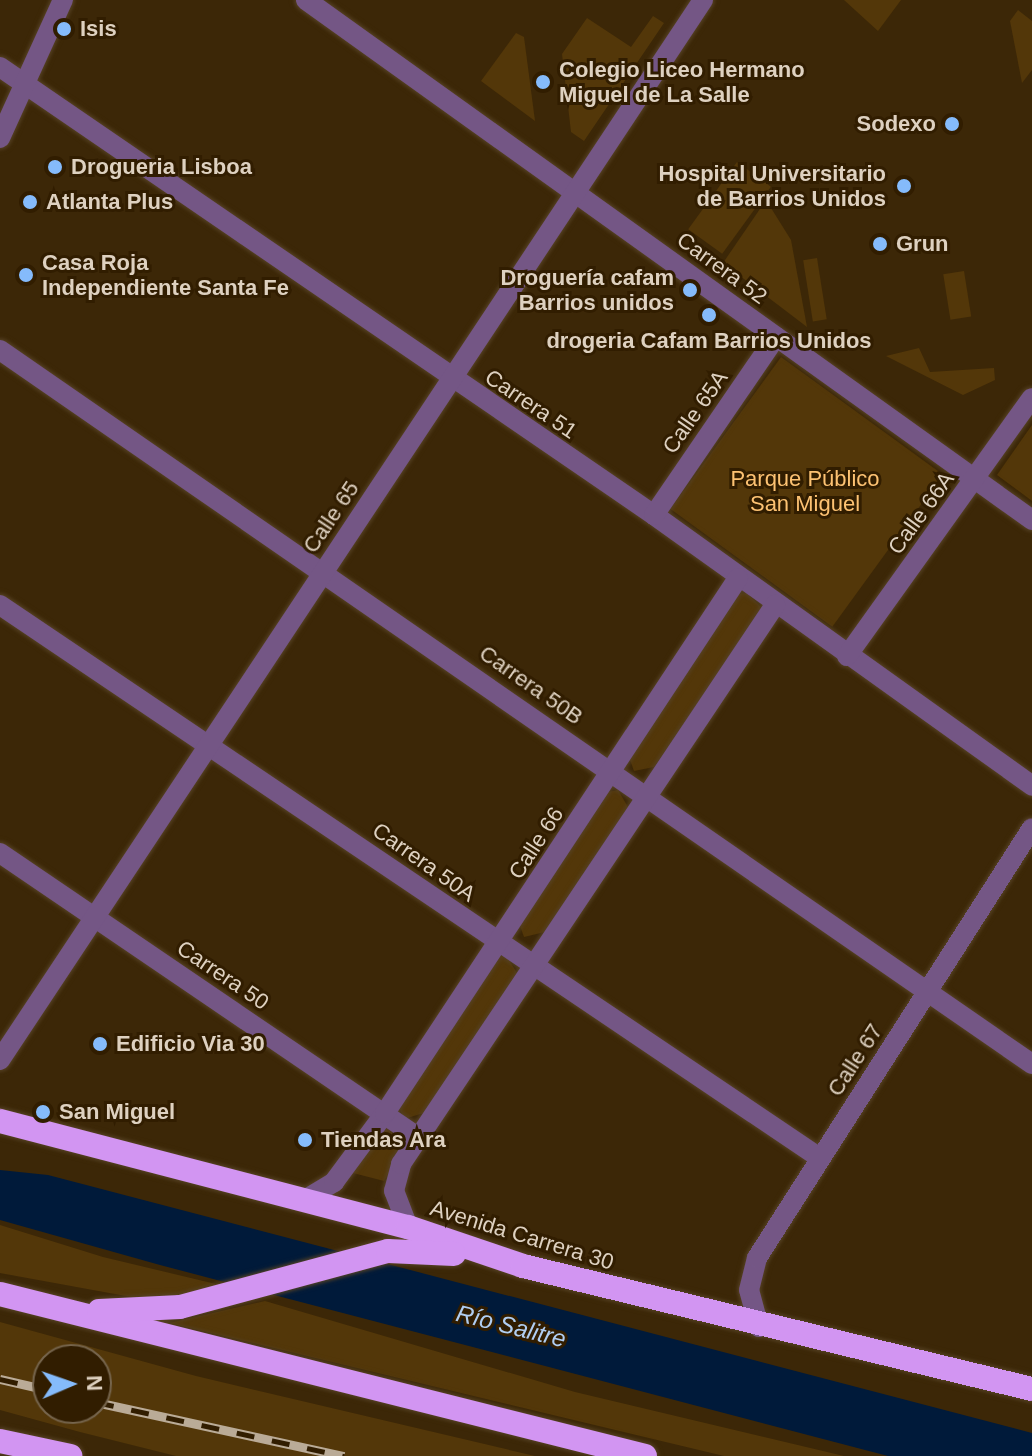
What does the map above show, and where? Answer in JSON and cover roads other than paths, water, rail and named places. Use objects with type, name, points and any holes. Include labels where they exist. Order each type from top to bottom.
[{"type":"highway","name":"Avenida Carrera 30","points":[[0,1121],[408,1227],[523,1266],[759,1327],[1032,1389]]},
{"type":"highway","points":[[63,1312],[180,1307],[373,1254],[423,1250],[523,1266]]},
{"type":"highway","points":[[0,1294],[645,1456]]},
{"type":"highway","points":[[0,1441],[70,1456]]},
{"type":"street","points":[[0,138],[63,0]]},
{"type":"street","name":"Carrera 52","points":[[306,0],[576,190],[1032,520]]},
{"type":"street","name":"Calle 65","points":[[0,1060],[214,744],[325,570],[703,0]]},
{"type":"street","name":"Carrera 51","points":[[0,67],[654,515],[775,605],[1032,786]]},
{"type":"street","name":"Calle 65A","points":[[654,515],[776,337]]},
{"type":"street","name":"Carrera 50B","points":[[0,350],[325,570],[1032,1064]]},
{"type":"street","name":"Calle 66A","points":[[847,656],[1032,398]]},
{"type":"street","name":"Calle 66","points":[[306,1199],[334,1182],[385,1113],[738,578]]},
{"type":"street","name":"Carrera 50A","points":[[0,605],[214,744],[499,944],[820,1158]]},
{"type":"street","points":[[408,1227],[395,1182],[419,1138],[529,964],[775,605]]},
{"type":"street","name":"Calle 67","points":[[759,1327],[750,1273],[820,1158],[1032,828]]},
{"type":"street","name":"Carrera 50","points":[[0,853],[419,1138]]},
{"type":"water","name":"Río Salitre","points":[[0,1170],[48,1175],[1032,1433],[1032,1456],[888,1456],[160,1265],[0,1220]]},
{"type":"railway","points":[[0,1379],[32,1386]]},
{"type":"railway","points":[[112,1405],[344,1456]]},
{"type":"place","name":"Isis","points":[[64,29]]},
{"type":"place","name":"Colegio Liceo Hermano Miguel de La Salle","points":[[543,82]]},
{"type":"place","name":"Sodexo","points":[[952,124]]},
{"type":"place","name":"Drogueria Lisboa","points":[[55,167]]},
{"type":"place","name":"Hospital Universitario de Barrios Unidos","points":[[904,186]]},
{"type":"place","name":"Atlanta Plus","points":[[30,202]]},
{"type":"place","name":"Grun","points":[[880,244]]},
{"type":"place","name":"Casa Roja Independiente Santa Fe","points":[[26,275]]},
{"type":"place","name":"Droguería cafam Barrios unidos","points":[[690,290]]},
{"type":"place","name":"drogeria Cafam Barrios Unidos","points":[[709,315]]},
{"type":"place","name":"Edificio Via 30","points":[[100,1044]]},
{"type":"place","name":"San Miguel","points":[[43,1112]]},
{"type":"place","name":"Tiendas Ara","points":[[305,1140]]},
{"type":"park label","name":"Parque Público San Miguel","points":[[805,490]]}]
